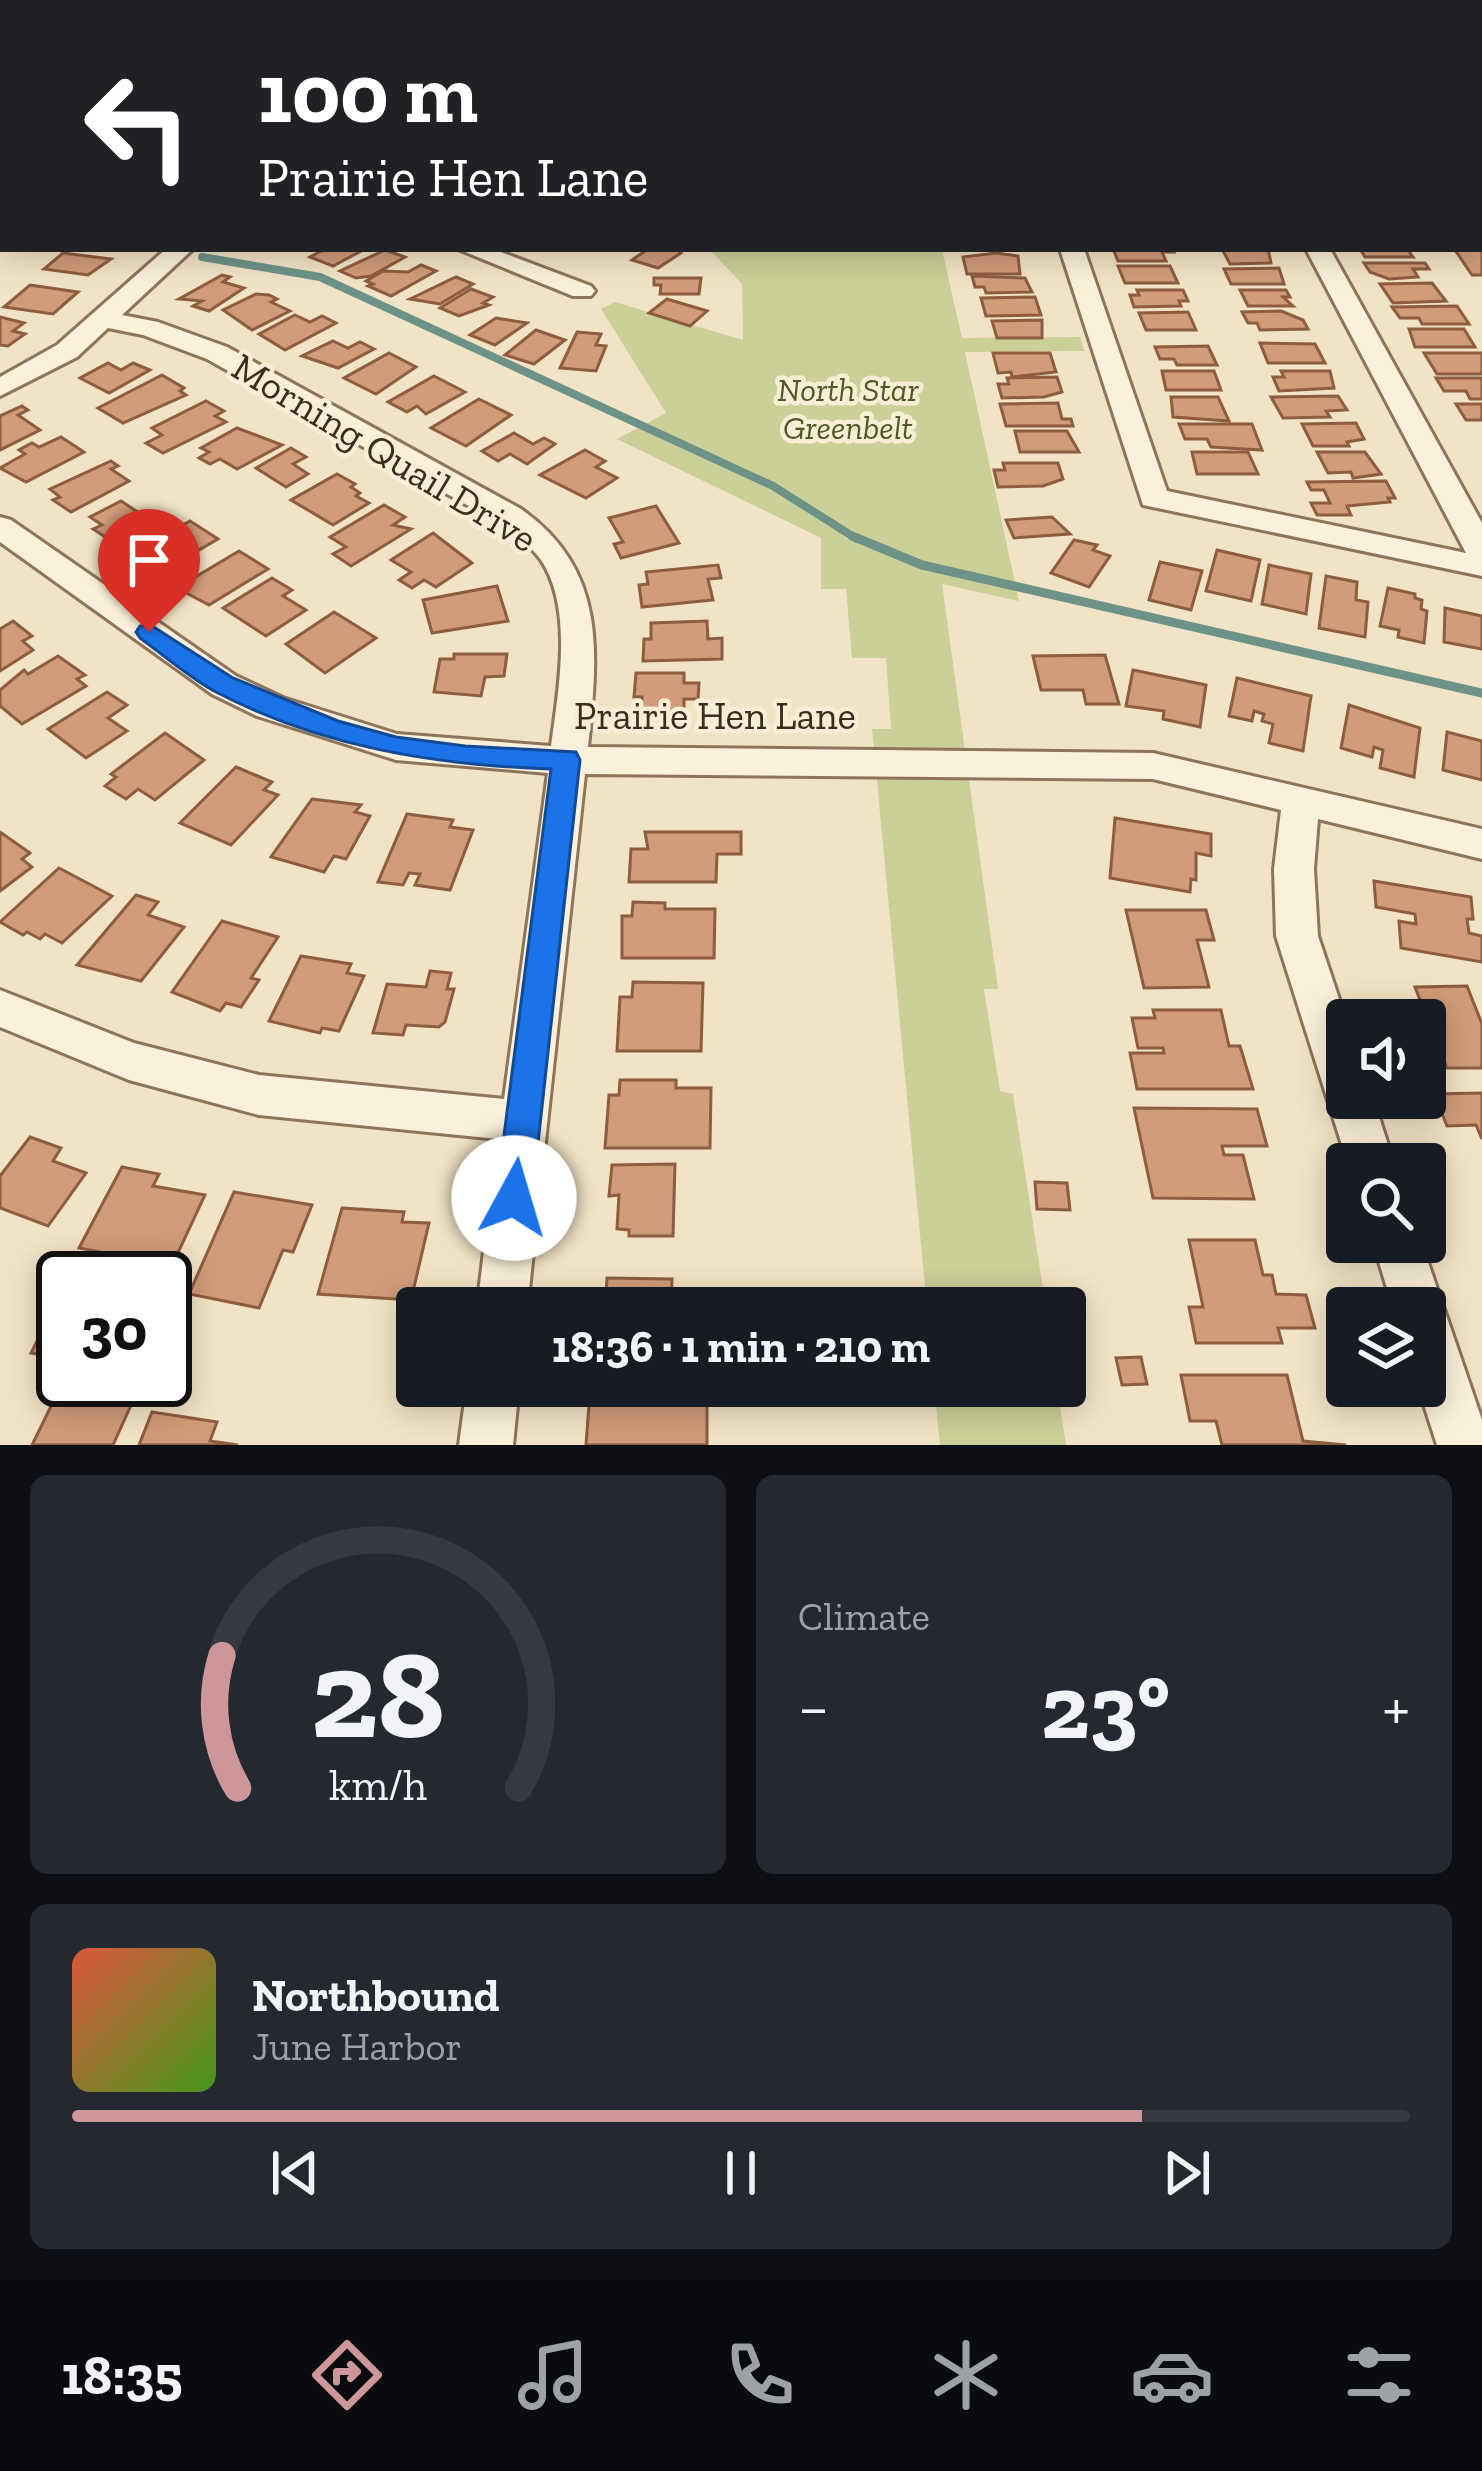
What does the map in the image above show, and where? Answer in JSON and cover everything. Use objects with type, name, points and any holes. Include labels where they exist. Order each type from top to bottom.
[{"type":"street","points":[[0,388],[67,351],[178,252]]},
{"type":"street","points":[[478,252],[581,291]]},
{"type":"street","points":[[1073,252],[1154,498],[1482,566]]},
{"type":"street","points":[[1320,252],[1482,552]]},
{"type":"street","name":"Morning Quail Drive","points":[[105,320],[149,328],[218,353],[541,538],[562,562],[576,638],[504,1287]]},
{"type":"street","name":"Prairie Hen Lane","points":[[0,527],[224,685],[270,707],[396,747],[465,756],[566,760],[1118,763],[1190,772],[1482,844]]},
{"type":"street","points":[[1301,798],[1294,869],[1297,935],[1326,1024]]},
{"type":"street","points":[[0,1008],[129,1061],[259,1095],[523,1121]]},
{"type":"street","points":[[1446,1391],[1464,1445]]},
{"type":"street","points":[[486,1445],[491,1407]]},
{"type":"green space","name":"North Star Greenbelt","points":[[712,252],[943,252],[962,338],[1080,337],[1084,351],[965,352],[1019,601],[942,584],[998,989],[984,989],[1000,1091],[1013,1094],[1043,1287],[925,1287],[872,729],[891,729],[886,658],[852,658],[846,589],[821,589],[821,538],[617,439],[666,413],[601,309],[615,302],[743,340],[742,284]]},
{"type":"green space","points":[[936,1407],[1060,1407],[1066,1445],[940,1445]]},
{"type":"building","points":[[319,252],[359,252],[333,266],[310,257]]},
{"type":"building","points":[[381,252],[405,257],[371,276],[356,278],[340,271]]},
{"type":"building","points":[[644,252],[681,253],[658,268],[632,260]]},
{"type":"building","points":[[1114,252],[1162,252],[1166,261],[1118,261]]},
{"type":"building","points":[[1224,252],[1269,252],[1271,263],[1230,264]]},
{"type":"building","points":[[1362,252],[1409,252],[1413,257],[1365,257]]},
{"type":"building","points":[[1456,252],[1482,252],[1482,275],[1472,275]]},
{"type":"building","points":[[63,253],[111,259],[88,275],[44,269]]},
{"type":"building","points":[[1018,256],[1020,274],[967,274],[963,257]]},
{"type":"building","points":[[1364,263],[1425,263],[1429,269],[1413,269],[1418,277],[1389,279],[1370,272]]},
{"type":"building","points":[[421,265],[436,271],[391,296],[366,281],[383,271],[408,272]]},
{"type":"building","points":[[1118,266],[1170,266],[1178,283],[1125,283]]},
{"type":"building","points":[[1279,268],[1284,284],[1231,284],[1224,269]]},
{"type":"building","points":[[222,275],[230,277],[223,282],[244,288],[209,311],[193,306],[202,301],[179,299]]},
{"type":"building","points":[[972,276],[1025,278],[1032,292],[986,293],[984,287],[975,287]]},
{"type":"building","points":[[456,277],[473,284],[440,304],[410,299]]},
{"type":"building","points":[[654,278],[701,278],[699,294],[660,294],[661,285],[654,285]]},
{"type":"building","points":[[1432,283],[1446,301],[1393,303],[1380,284]]},
{"type":"building","points":[[30,285],[78,292],[53,314],[4,307]]},
{"type":"building","points":[[471,289],[493,297],[483,303],[489,305],[459,316],[440,308]]},
{"type":"building","points":[[1137,290],[1183,290],[1188,301],[1179,301],[1181,306],[1134,307],[1130,295],[1139,295]]},
{"type":"building","points":[[1240,290],[1286,290],[1290,297],[1283,297],[1293,306],[1248,306]]},
{"type":"building","points":[[256,294],[277,299],[271,302],[290,311],[252,330],[223,310]]},
{"type":"building","points":[[1035,297],[1041,315],[986,316],[981,298]]},
{"type":"building","points":[[667,299],[707,311],[690,326],[649,313]]},
{"type":"building","points":[[1457,306],[1469,324],[1422,324],[1419,318],[1400,318],[1392,307]]},
{"type":"building","points":[[1281,311],[1303,320],[1308,329],[1260,330],[1242,312]]},
{"type":"building","points":[[1188,312],[1196,330],[1146,330],[1139,313]]},
{"type":"building","points":[[295,315],[310,322],[322,316],[336,323],[285,350],[259,334]]},
{"type":"building","points":[[0,317],[24,323],[13,331],[25,334],[8,346],[0,345]]},
{"type":"building","points":[[496,318],[527,323],[495,345],[470,335]]},
{"type":"building","points":[[1042,320],[1042,338],[997,338],[992,321]]},
{"type":"building","points":[[1409,329],[1464,329],[1475,347],[1415,347]]},
{"type":"building","points":[[536,330],[565,340],[534,364],[505,355]]},
{"type":"building","points":[[577,332],[601,334],[596,345],[606,346],[596,371],[560,368]]},
{"type":"building","points":[[333,341],[348,348],[360,342],[374,349],[338,368],[302,356]]},
{"type":"building","points":[[1260,343],[1315,344],[1325,363],[1268,363]]},
{"type":"building","points":[[1208,346],[1217,365],[1177,365],[1174,359],[1160,359],[1155,347]]},
{"type":"building","points":[[389,353],[416,367],[376,394],[344,378]]},
{"type":"building","points":[[993,353],[1050,353],[1056,372],[1012,377],[1011,372],[998,373]]},
{"type":"building","points":[[1424,353],[1482,353],[1482,374],[1437,374]]},
{"type":"building","points":[[108,363],[121,370],[133,363],[150,370],[109,393],[80,378]]},
{"type":"building","points":[[1162,371],[1214,371],[1221,390],[1166,390]]},
{"type":"building","points":[[1281,371],[1330,371],[1334,388],[1279,391],[1273,377],[1284,377]]},
{"type":"building","points":[[162,375],[184,388],[180,391],[186,395],[123,423],[98,408]]},
{"type":"building","points":[[434,376],[465,392],[426,414],[417,406],[407,412],[388,402]]},
{"type":"building","points":[[1057,377],[1062,392],[1044,397],[1002,398],[998,384],[1009,384],[1007,378]]},
{"type":"building","points":[[1436,378],[1482,378],[1482,399],[1470,399],[1466,391],[1444,391]]},
{"type":"building","points":[[1338,396],[1347,410],[1326,411],[1330,417],[1283,418],[1271,397]]},
{"type":"building","points":[[1171,397],[1218,397],[1229,421],[1173,417]]},
{"type":"building","points":[[479,399],[511,415],[466,446],[431,428]]},
{"type":"building","points":[[206,401],[224,411],[215,416],[226,422],[163,453],[146,443],[162,435],[152,428]]},
{"type":"building","points":[[1058,403],[1062,419],[1071,419],[1073,426],[1006,426],[1000,404]]},
{"type":"building","points":[[1456,404],[1482,404],[1482,420],[1466,420]]},
{"type":"building","points":[[22,406],[28,410],[18,415],[40,430],[0,450],[0,416]]},
{"type":"building","points":[[1356,423],[1364,439],[1347,442],[1349,446],[1313,446],[1302,424]]},
{"type":"building","points":[[1179,424],[1252,424],[1262,450],[1211,447],[1207,439],[1185,439]]},
{"type":"building","points":[[237,428],[282,445],[237,469],[220,459],[210,464],[199,458],[209,452],[201,448]]},
{"type":"building","points":[[1015,431],[1067,431],[1079,452],[1020,452]]},
{"type":"building","points":[[514,433],[533,444],[544,438],[555,444],[527,464],[510,454],[498,461],[482,451]]},
{"type":"building","points":[[61,437],[84,452],[26,482],[0,468],[25,454],[19,450],[32,443],[39,447]]},
{"type":"building","points":[[291,448],[306,457],[293,464],[308,474],[286,487],[256,468]]},
{"type":"building","points":[[585,450],[605,461],[596,467],[617,478],[586,498],[540,475]]},
{"type":"building","points":[[1192,452],[1248,452],[1258,474],[1197,474]]},
{"type":"building","points":[[1317,452],[1365,452],[1381,474],[1353,478],[1351,472],[1328,473]]},
{"type":"building","points":[[111,461],[118,466],[111,469],[129,481],[71,512],[53,500],[60,497],[50,489]]},
{"type":"building","points":[[1003,463],[1058,463],[1063,479],[1043,486],[998,487],[994,470],[1005,470]]},
{"type":"building","points":[[337,474],[355,484],[351,487],[360,493],[356,496],[369,503],[333,525],[291,500]]},
{"type":"building","points":[[1386,481],[1395,498],[1347,506],[1351,515],[1317,515],[1311,503],[1330,503],[1324,490],[1311,490],[1307,482]]},
{"type":"building","points":[[121,501],[150,520],[110,540],[93,529],[102,525],[90,517]]},
{"type":"building","points":[[384,505],[405,517],[393,525],[411,529],[351,566],[333,554],[346,547],[330,537]]},
{"type":"building","points":[[656,506],[679,543],[621,558],[614,544],[623,542],[609,518]]},
{"type":"building","points":[[1052,517],[1070,534],[1014,538],[1006,520]]},
{"type":"building","points":[[190,521],[218,539],[158,574],[125,552],[163,525],[172,531]]},
{"type":"building","points":[[433,533],[472,563],[436,587],[424,580],[412,588],[399,580],[411,572],[391,560]]},
{"type":"building","points":[[1074,540],[1097,545],[1093,550],[1110,556],[1089,587],[1051,573]]},
{"type":"building","points":[[1217,550],[1260,560],[1251,601],[1206,591]]},
{"type":"building","points":[[239,551],[268,569],[209,605],[177,588]]},
{"type":"building","points":[[1160,562],[1202,571],[1191,610],[1149,600]]},
{"type":"building","points":[[718,565],[721,578],[708,579],[713,600],[642,607],[639,585],[648,584],[646,572]]},
{"type":"building","points":[[1269,565],[1311,574],[1306,614],[1262,604]]},
{"type":"building","points":[[1326,576],[1357,582],[1356,600],[1368,602],[1365,637],[1319,628]]},
{"type":"building","points":[[272,578],[292,590],[283,596],[306,610],[266,636],[223,608]]},
{"type":"building","points":[[497,586],[508,621],[432,633],[423,600]]},
{"type":"building","points":[[1388,588],[1422,600],[1421,609],[1427,611],[1424,643],[1398,637],[1399,630],[1380,626]]},
{"type":"building","points":[[1445,608],[1482,616],[1482,649],[1444,642]]},
{"type":"building","points":[[334,612],[376,638],[325,673],[286,644]]},
{"type":"building","points":[[13,621],[32,636],[23,641],[33,650],[0,671],[0,629]]},
{"type":"building","points":[[707,621],[708,639],[722,638],[722,659],[643,661],[651,623]]},
{"type":"building","points":[[454,654],[507,654],[504,676],[485,677],[481,696],[434,692],[440,659],[454,659]]},
{"type":"building","points":[[1105,655],[1119,704],[1086,704],[1083,690],[1041,690],[1033,656]]},
{"type":"building","points":[[58,656],[85,675],[77,679],[86,686],[22,724],[0,706],[0,690],[24,670],[28,674]]},
{"type":"building","points":[[1133,670],[1206,685],[1200,727],[1163,719],[1164,711],[1126,706]]},
{"type":"building","points":[[636,673],[684,673],[684,683],[699,683],[698,699],[684,699],[684,713],[641,712],[642,697],[634,697]]},
{"type":"building","points":[[1237,678],[1311,696],[1303,751],[1269,743],[1273,724],[1262,721],[1264,714],[1254,711],[1252,721],[1229,716]]},
{"type":"building","points":[[107,692],[127,705],[108,718],[127,731],[86,758],[48,729]]},
{"type":"building","points":[[1349,705],[1420,728],[1414,777],[1380,768],[1383,750],[1374,747],[1372,757],[1341,748]]},
{"type":"building","points":[[1447,732],[1482,741],[1482,780],[1443,770]]},
{"type":"building","points":[[165,733],[204,760],[155,800],[138,789],[126,799],[105,786],[116,777],[111,774]]},
{"type":"building","points":[[236,767],[272,782],[264,790],[278,795],[231,845],[180,823]]},
{"type":"building","points":[[312,799],[361,805],[355,812],[370,816],[346,859],[334,856],[324,872],[271,857]]},
{"type":"building","points":[[407,814],[453,820],[450,827],[473,830],[450,890],[415,885],[420,874],[409,873],[403,885],[378,882]]},
{"type":"building","points":[[1115,818],[1211,834],[1211,856],[1196,853],[1196,880],[1191,879],[1190,892],[1110,878]]},
{"type":"building","points":[[0,832],[30,853],[22,859],[32,867],[0,891]]},
{"type":"building","points":[[645,832],[741,832],[741,854],[717,854],[716,882],[629,882],[631,849],[648,849]]},
{"type":"building","points":[[59,868],[112,896],[62,943],[45,934],[40,939],[27,932],[23,935],[0,922]]},
{"type":"building","points":[[1374,881],[1471,897],[1469,933],[1482,936],[1482,962],[1401,948],[1399,921],[1416,924],[1415,914],[1376,907]]},
{"type":"building","points":[[136,895],[158,902],[148,915],[184,927],[141,981],[77,965]]},
{"type":"building","points":[[633,902],[665,903],[665,909],[715,909],[714,958],[622,958],[622,916],[632,916]]},
{"type":"building","points":[[1126,910],[1206,910],[1214,940],[1197,940],[1209,987],[1144,988]]},
{"type":"building","points":[[222,921],[278,937],[251,978],[259,980],[241,1007],[226,1003],[220,1011],[172,992]]},
{"type":"building","points":[[301,956],[351,964],[347,973],[364,976],[339,1031],[322,1028],[320,1033],[269,1021]]},
{"type":"building","points":[[430,971],[451,973],[447,989],[454,989],[445,1022],[439,1027],[406,1025],[403,1035],[373,1033],[387,984],[426,987]]},
{"type":"building","points":[[633,982],[703,983],[701,1051],[617,1051],[620,997],[632,997]]},
{"type":"building","points":[[1467,986],[1482,1024],[1482,1068],[1447,1068],[1446,999],[1420,999],[1415,987]]},
{"type":"building","points":[[1153,1010],[1221,1010],[1229,1046],[1240,1046],[1253,1089],[1137,1089],[1130,1053],[1164,1053],[1163,1048],[1138,1048],[1132,1018],[1155,1018]]},
{"type":"building","points":[[620,1080],[676,1080],[676,1088],[711,1088],[710,1148],[605,1148],[609,1095],[619,1095]]},
{"type":"building","points":[[1482,1093],[1482,1139],[1476,1125],[1447,1126],[1446,1094]]},
{"type":"building","points":[[1134,1108],[1257,1109],[1267,1146],[1222,1146],[1224,1155],[1243,1155],[1254,1199],[1153,1198]]},
{"type":"building","points":[[30,1137],[61,1148],[53,1161],[86,1173],[48,1226],[0,1208],[0,1176]]},
{"type":"building","points":[[675,1164],[673,1236],[629,1236],[629,1230],[617,1229],[619,1195],[609,1196],[612,1165]]},
{"type":"building","points":[[122,1167],[159,1174],[153,1186],[205,1195],[179,1251],[79,1248]]},
{"type":"building","points":[[1035,1182],[1067,1183],[1070,1210],[1037,1209]]},
{"type":"building","points":[[234,1192],[312,1205],[293,1252],[283,1250],[259,1308],[192,1295]]},
{"type":"building","points":[[342,1208],[404,1212],[402,1222],[429,1223],[414,1287],[396,1287],[396,1299],[318,1294]]},
{"type":"building","points":[[1189,1240],[1255,1240],[1263,1275],[1272,1275],[1276,1294],[1306,1295],[1315,1328],[1278,1328],[1282,1343],[1196,1343],[1189,1307],[1203,1307]]},
{"type":"building","points":[[607,1278],[672,1279],[672,1287],[606,1287]]},
{"type":"building","points":[[1141,1357],[1147,1384],[1122,1385],[1116,1358]]},
{"type":"building","points":[[1181,1375],[1287,1375],[1303,1441],[1346,1445],[1222,1445],[1216,1421],[1190,1421]]},
{"type":"building","points":[[51,1407],[130,1407],[113,1445],[32,1445]]},
{"type":"building","points":[[589,1407],[707,1407],[707,1445],[586,1445]]},
{"type":"building","points":[[152,1412],[217,1422],[210,1441],[238,1445],[139,1445]]},
{"type":"waterway","points":[[202,257],[320,277],[773,486],[853,536]]},
{"type":"waterway","points":[[853,536],[922,565],[1482,693]]},
{"type":"waterway","points":[[853,536],[857,539]]},
{"type":"route","points":[[149,632],[224,685],[330,729],[396,747],[465,756],[566,760],[514,1198]]}]
